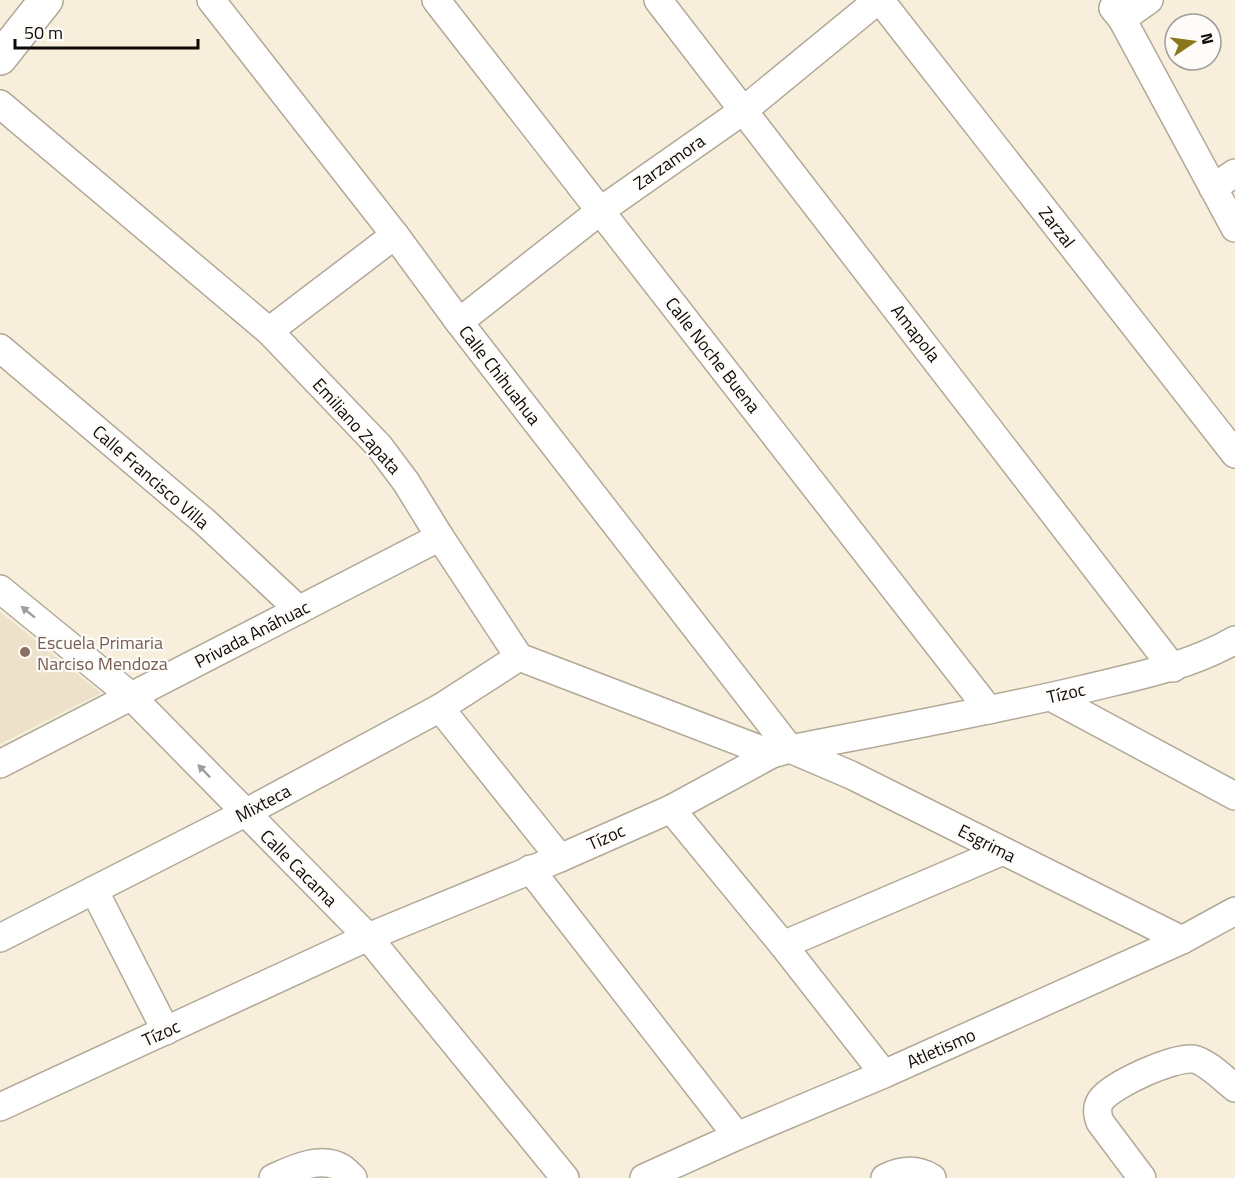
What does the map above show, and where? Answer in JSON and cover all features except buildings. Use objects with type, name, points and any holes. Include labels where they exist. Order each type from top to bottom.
[{"type":"street","points":[[0,58],[46,0]]},
{"type":"street","name":"Calle Chihuahua","points":[[211,0],[395,235],[781,752]]},
{"type":"street","name":"Calle Noche Buena","points":[[436,0],[989,710]]},
{"type":"street","name":"Amapola","points":[[658,0],[1173,668]]},
{"type":"street","name":"Zarzamora","points":[[459,322],[600,211],[744,110],[879,0]]},
{"type":"street","name":"Zarzal","points":[[879,0],[1235,454]]},
{"type":"street","points":[[1149,0],[1115,6],[1224,181],[1235,228]]},
{"type":"street","name":"Emiliano Zapata","points":[[0,104],[269,331],[379,446],[406,482],[519,657]]},
{"type":"street","points":[[269,331],[395,235]]},
{"type":"street","name":"Calle Francisco Villa","points":[[0,348],[205,522],[299,610]]},
{"type":"street","name":"Privada Anáhuac","points":[[0,764],[440,537]]},
{"type":"street","name":"Calle Cacama","points":[[0,589],[131,696],[368,938],[565,1178]]},
{"type":"street","name":"Tízoc","points":[[0,1107],[368,938],[671,809],[781,752],[1051,697],[1173,668],[1216,651],[1235,640]]},
{"type":"street","points":[[519,657],[781,752]]},
{"type":"street","name":"Mixteca","points":[[0,938],[245,813],[440,708],[519,657]]},
{"type":"street","points":[[1051,697],[1235,796]]},
{"type":"street","points":[[440,708],[560,858]]},
{"type":"street","name":"Esgrima","points":[[781,752],[851,775],[1182,940]]},
{"type":"street","points":[[671,809],[783,945],[884,1074]]},
{"type":"street","points":[[783,945],[1003,851]]},
{"type":"street","points":[[530,869],[737,1136]]},
{"type":"street","points":[[94,890],[166,1031]]},
{"type":"street","name":"Atletismo","points":[[644,1178],[884,1074],[1182,940],[1235,911]]},
{"type":"street","points":[[1142,1178],[1100,1122],[1097,1114],[1101,1100],[1111,1090],[1175,1061],[1192,1059],[1205,1064],[1235,1088]]},
{"type":"street","points":[[273,1178],[299,1166],[314,1164],[330,1164],[342,1168],[353,1178]]},
{"type":"street","points":[[885,1178],[910,1171],[922,1172],[932,1178]]},
{"type":"shaded area","name":"Escuela Primaria Narciso Mendoza","points":[[0,612],[101,693],[0,744]]},
{"type":"place","name":"Escuela Primaria Narciso Mendoza","points":[[25,652]]}]
